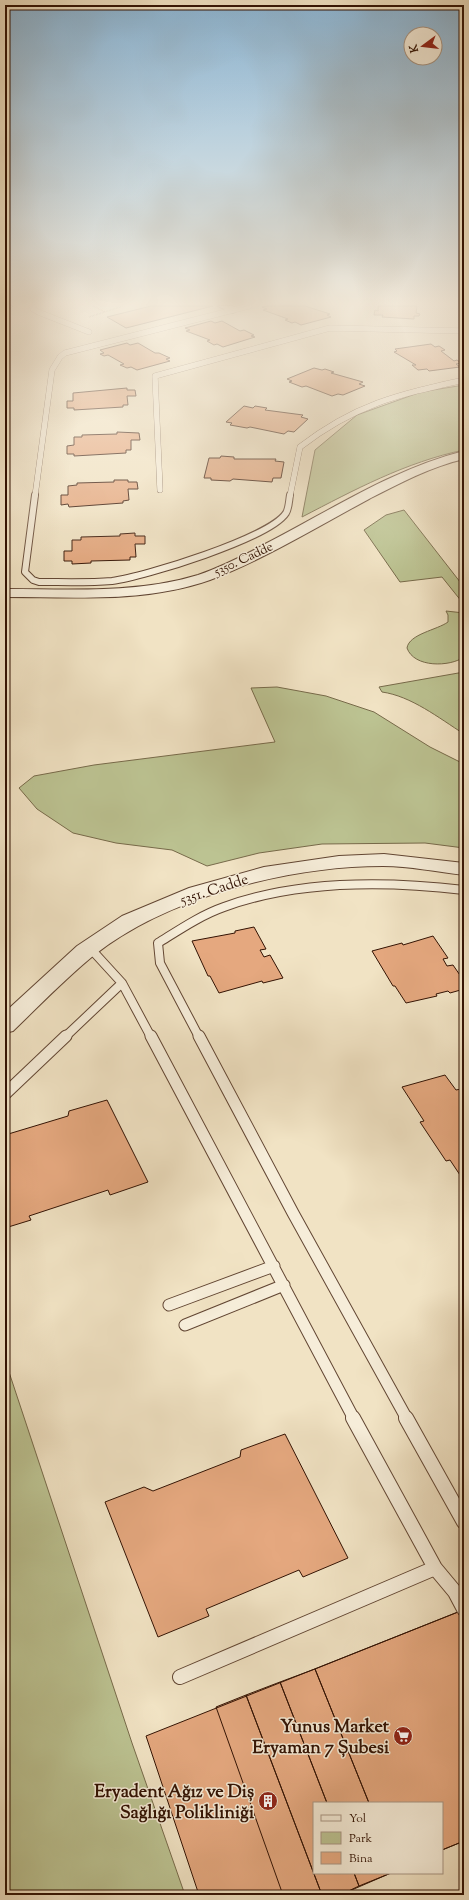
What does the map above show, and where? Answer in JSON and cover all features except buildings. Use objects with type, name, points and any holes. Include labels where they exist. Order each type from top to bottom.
[{"type":"street","name":"5350. Cadde","points":[[5,593],[111,592],[170,585],[203,577],[296,533],[387,484],[435,463],[464,455]]},
{"type":"street","name":"5351. Cadde","points":[[5,1025],[90,948],[130,921],[196,893],[264,873],[339,862],[384,860],[464,869]]},
{"type":"lane","points":[[49,395],[25,572],[33,580],[54,582],[111,581],[131,578],[198,558],[258,533],[275,524],[287,512],[300,448],[341,417],[372,403],[401,395]]},
{"type":"lane","points":[[156,395],[160,490]]},
{"type":"lane","points":[[464,890],[410,884],[351,884],[297,890],[231,904],[182,927],[158,944],[160,963],[293,1213],[464,1522]]},
{"type":"lane","points":[[90,948],[122,983],[435,1568],[455,1592],[464,1609]]},
{"type":"lane","points":[[5,1094],[122,983]]},
{"type":"lane","points":[[169,1305],[274,1266]]},
{"type":"lane","points":[[185,1325],[246,1299],[284,1285]]},
{"type":"lane","points":[[180,1677],[435,1568]]},
{"type":"green space","points":[[414,395],[464,395],[464,450],[443,455],[401,469],[361,487],[302,517],[315,450],[357,415]]},
{"type":"green space","points":[[404,510],[464,587],[464,602],[462,602],[442,577],[400,582],[364,530],[386,515]]},
{"type":"green space","points":[[446,611],[464,613],[464,657],[450,663],[433,664],[424,662],[411,655],[407,648],[409,643],[418,636],[448,622],[448,615]]},
{"type":"green space","points":[[464,672],[464,734],[424,708],[404,698],[382,692],[379,687]]},
{"type":"green space","points":[[277,687],[326,696],[374,712],[430,747],[464,764],[464,848],[425,843],[322,844],[259,853],[207,866],[172,850],[116,843],[73,833],[37,809],[19,788],[34,776],[94,765],[275,742],[251,688]]},
{"type":"green space","points":[[5,1360],[132,1743],[185,1895],[5,1895]]},
{"type":"place","name":"Yunus Market Eryaman 7 Şubesi","points":[[403,1736]]},
{"type":"place","name":"Eryadent Ağız ve Diş Sağlığı Polikliniği","points":[[268,1801]]}]
